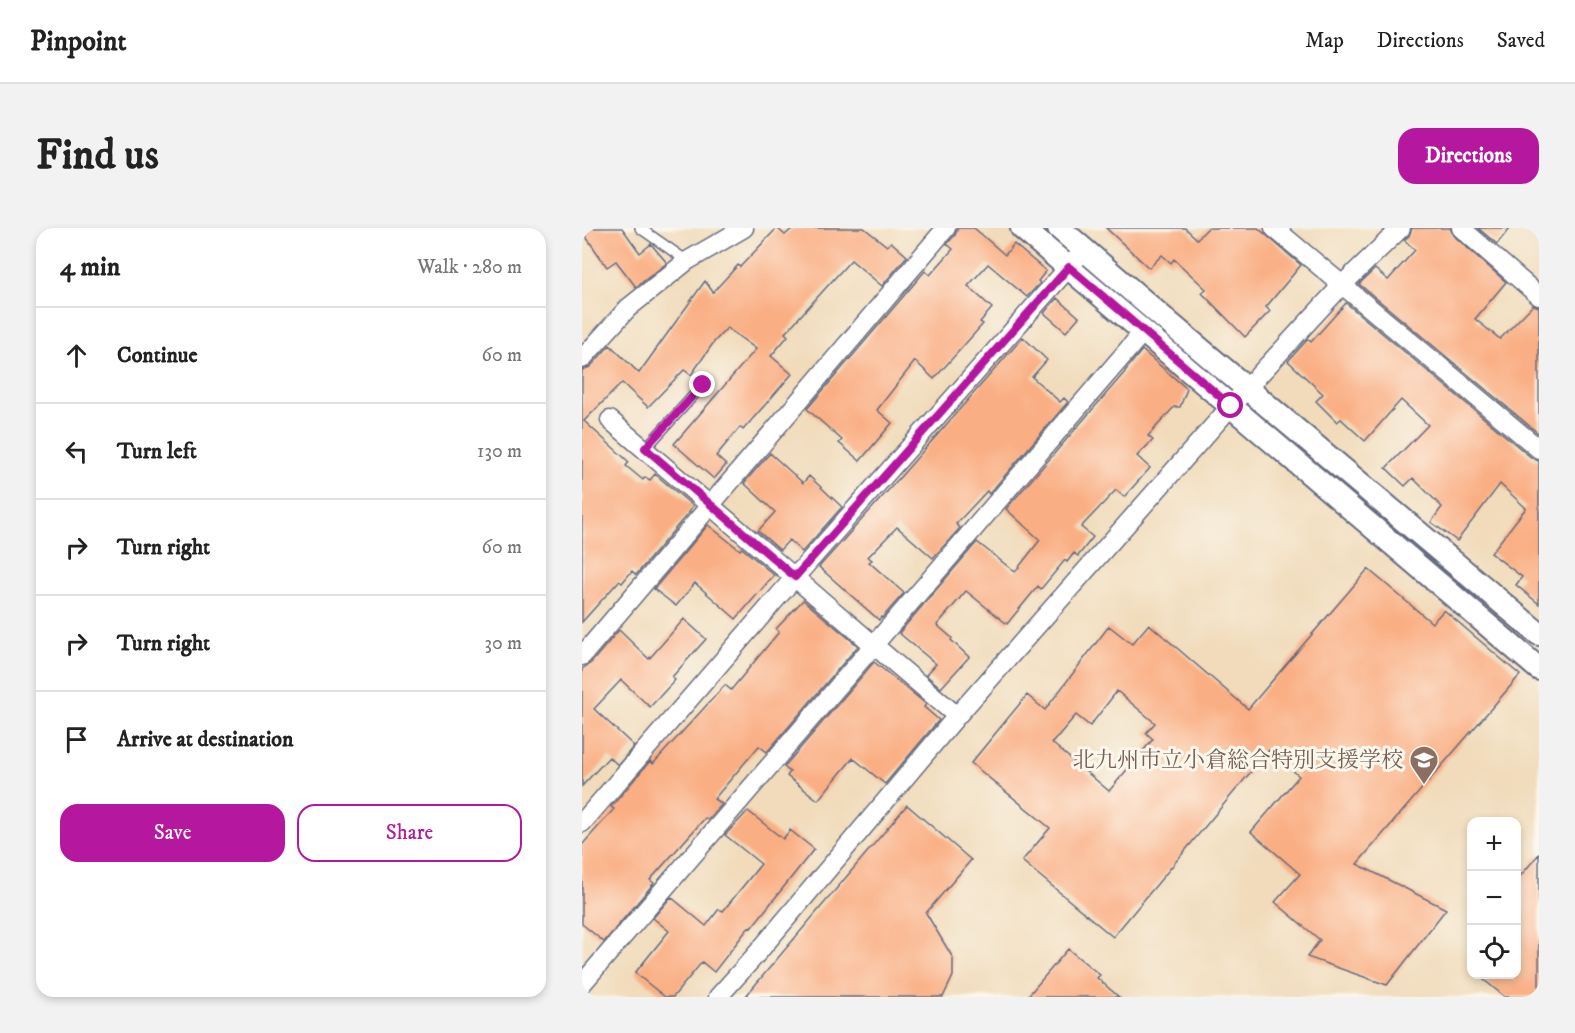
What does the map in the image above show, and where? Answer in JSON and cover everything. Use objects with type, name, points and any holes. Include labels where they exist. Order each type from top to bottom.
[{"type":"street","points":[[582,359],[628,308],[687,261],[744,228]]},
{"type":"street","points":[[582,656],[946,228]]},
{"type":"street","points":[[1022,228],[1539,669]]},
{"type":"street","points":[[1059,228],[1539,633],[1518,651]]},
{"type":"street","points":[[1274,228],[1539,449]]},
{"type":"street","points":[[718,997],[957,716],[1231,406],[1342,285],[1401,228]]},
{"type":"street","points":[[1461,228],[1539,296]]},
{"type":"street","points":[[582,823],[795,577],[1084,250]]},
{"type":"street","points":[[582,984],[1144,331]]},
{"type":"street","points":[[610,420],[957,716]]},
{"type":"lane","points":[[640,228],[687,261]]},
{"type":"lane","points":[[645,448],[703,385]]},
{"type":"building","points":[[582,228],[622,228],[640,253],[651,244],[667,263],[636,287],[616,261],[607,267]]},
{"type":"building","points":[[777,228],[785,235],[793,228],[864,228],[887,246],[891,242],[907,256],[882,286],[851,260],[785,333],[788,336],[771,356],[792,374],[743,430],[740,427],[716,456],[726,465],[714,479],[674,444],[756,349],[727,328],[714,342],[691,375],[684,370],[648,407],[622,383],[584,421],[629,462],[626,466],[643,480],[645,477],[650,480],[655,474],[693,506],[636,575],[632,571],[622,583],[619,581],[582,622],[582,370],[590,367],[610,345],[639,373],[705,281],[713,292]]},
{"type":"building","points":[[958,228],[974,228],[1005,255],[1014,244],[1046,271],[1038,281],[1040,283],[1027,297],[988,264],[968,286],[992,308],[980,322],[983,324],[934,379],[915,361],[877,410],[892,423],[860,461],[839,443],[842,440],[807,409],[925,271],[930,275],[953,249],[947,244]]},
{"type":"building","points":[[1106,228],[1185,228],[1197,239],[1208,228],[1258,228],[1301,265],[1266,307],[1270,311],[1245,337],[1202,293],[1206,289],[1174,259],[1171,263],[1162,255],[1149,268]]},
{"type":"building","points":[[1412,228],[1450,228],[1454,236],[1506,282],[1475,319],[1500,339],[1533,305],[1539,307],[1538,433],[1359,284],[1375,269],[1388,280],[1415,250],[1404,240],[1409,236]]},
{"type":"building","points":[[1478,228],[1510,228],[1497,244]]},
{"type":"building","points":[[1057,298],[1079,317],[1066,332],[1044,313]]},
{"type":"building","points":[[1346,303],[1532,458],[1539,461],[1539,604],[1516,585],[1522,577],[1491,553],[1526,508],[1500,484],[1457,541],[1431,522],[1442,507],[1413,478],[1405,486],[1386,468],[1428,425],[1401,400],[1365,441],[1341,419],[1337,422],[1316,401],[1323,394],[1288,361],[1308,339],[1311,342]]},
{"type":"building","points":[[1023,337],[1047,360],[1032,377],[1060,402],[1064,398],[1068,402],[989,494],[987,491],[956,524],[960,528],[933,558],[897,527],[868,557],[872,560],[869,562],[904,593],[879,620],[819,567]]},
{"type":"building","points":[[1142,350],[1187,389],[1180,407],[1174,407],[1148,436],[1153,440],[1137,456],[1150,468],[1124,497],[1116,490],[1081,527],[1093,537],[1078,556],[1074,553],[1067,562],[1065,560],[1041,589],[1038,586],[1007,624],[966,591],[937,625],[969,657],[941,688],[926,675],[936,664],[899,633],[977,542],[1015,572],[1040,540],[1006,509]]},
{"type":"building","points":[[770,453],[803,483],[809,476],[842,507],[802,552],[789,540],[780,550],[758,531],[775,512],[744,483]]},
{"type":"building","points":[[708,525],[740,550],[742,548],[774,575],[736,619],[695,583],[676,606],[654,589]]},
{"type":"building","points":[[1368,569],[1432,623],[1444,610],[1520,675],[1357,864],[1446,909],[1387,985],[1307,957],[1320,940],[1275,902],[1300,874],[1251,832],[1299,776],[1269,750],[1113,937],[1022,861],[1050,828],[971,763],[1027,695],[1045,710],[1109,626],[1132,644],[1149,624],[1248,709]],"holes":[[[1117,691],[1155,723],[1146,733],[1153,739],[1109,791],[1052,743],[1076,715],[1090,726]]]},
{"type":"building","points":[[803,600],[858,646],[767,752],[759,746],[714,799],[722,804],[708,820],[705,818],[650,880],[654,883],[604,942],[582,924],[582,845],[614,809],[611,807],[650,761],[653,764],[725,685],[731,690],[779,632],[776,629]]},
{"type":"building","points":[[684,619],[706,639],[672,677],[675,680],[650,707],[621,680],[594,709],[634,746],[618,765],[609,757],[582,786],[582,669],[591,663],[619,630],[649,659]]},
{"type":"building","points":[[874,662],[926,704],[924,707],[939,720],[885,784],[853,758],[818,800],[787,776],[790,772],[784,767]]},
{"type":"building","points":[[907,805],[971,860],[926,913],[953,958],[953,976],[943,997],[745,997]]},
{"type":"building","points":[[748,811],[783,839],[790,830],[814,849],[714,972],[702,962],[673,997],[665,997],[635,973],[669,931],[653,918],[671,897],[706,926],[719,909],[723,911],[761,864],[725,835]]},
{"type":"building","points":[[1539,854],[1539,997],[1505,997],[1483,979],[1521,979],[1521,875]]},
{"type":"building","points":[[1068,949],[1100,975],[1097,978],[1119,997],[1027,997]]},
{"type":"place","name":"北九州市立小倉総合特別支援学校","points":[[1424,786]]},
{"type":"route","points":[[703,385],[645,448],[795,577],[1069,267],[1231,406]]}]
